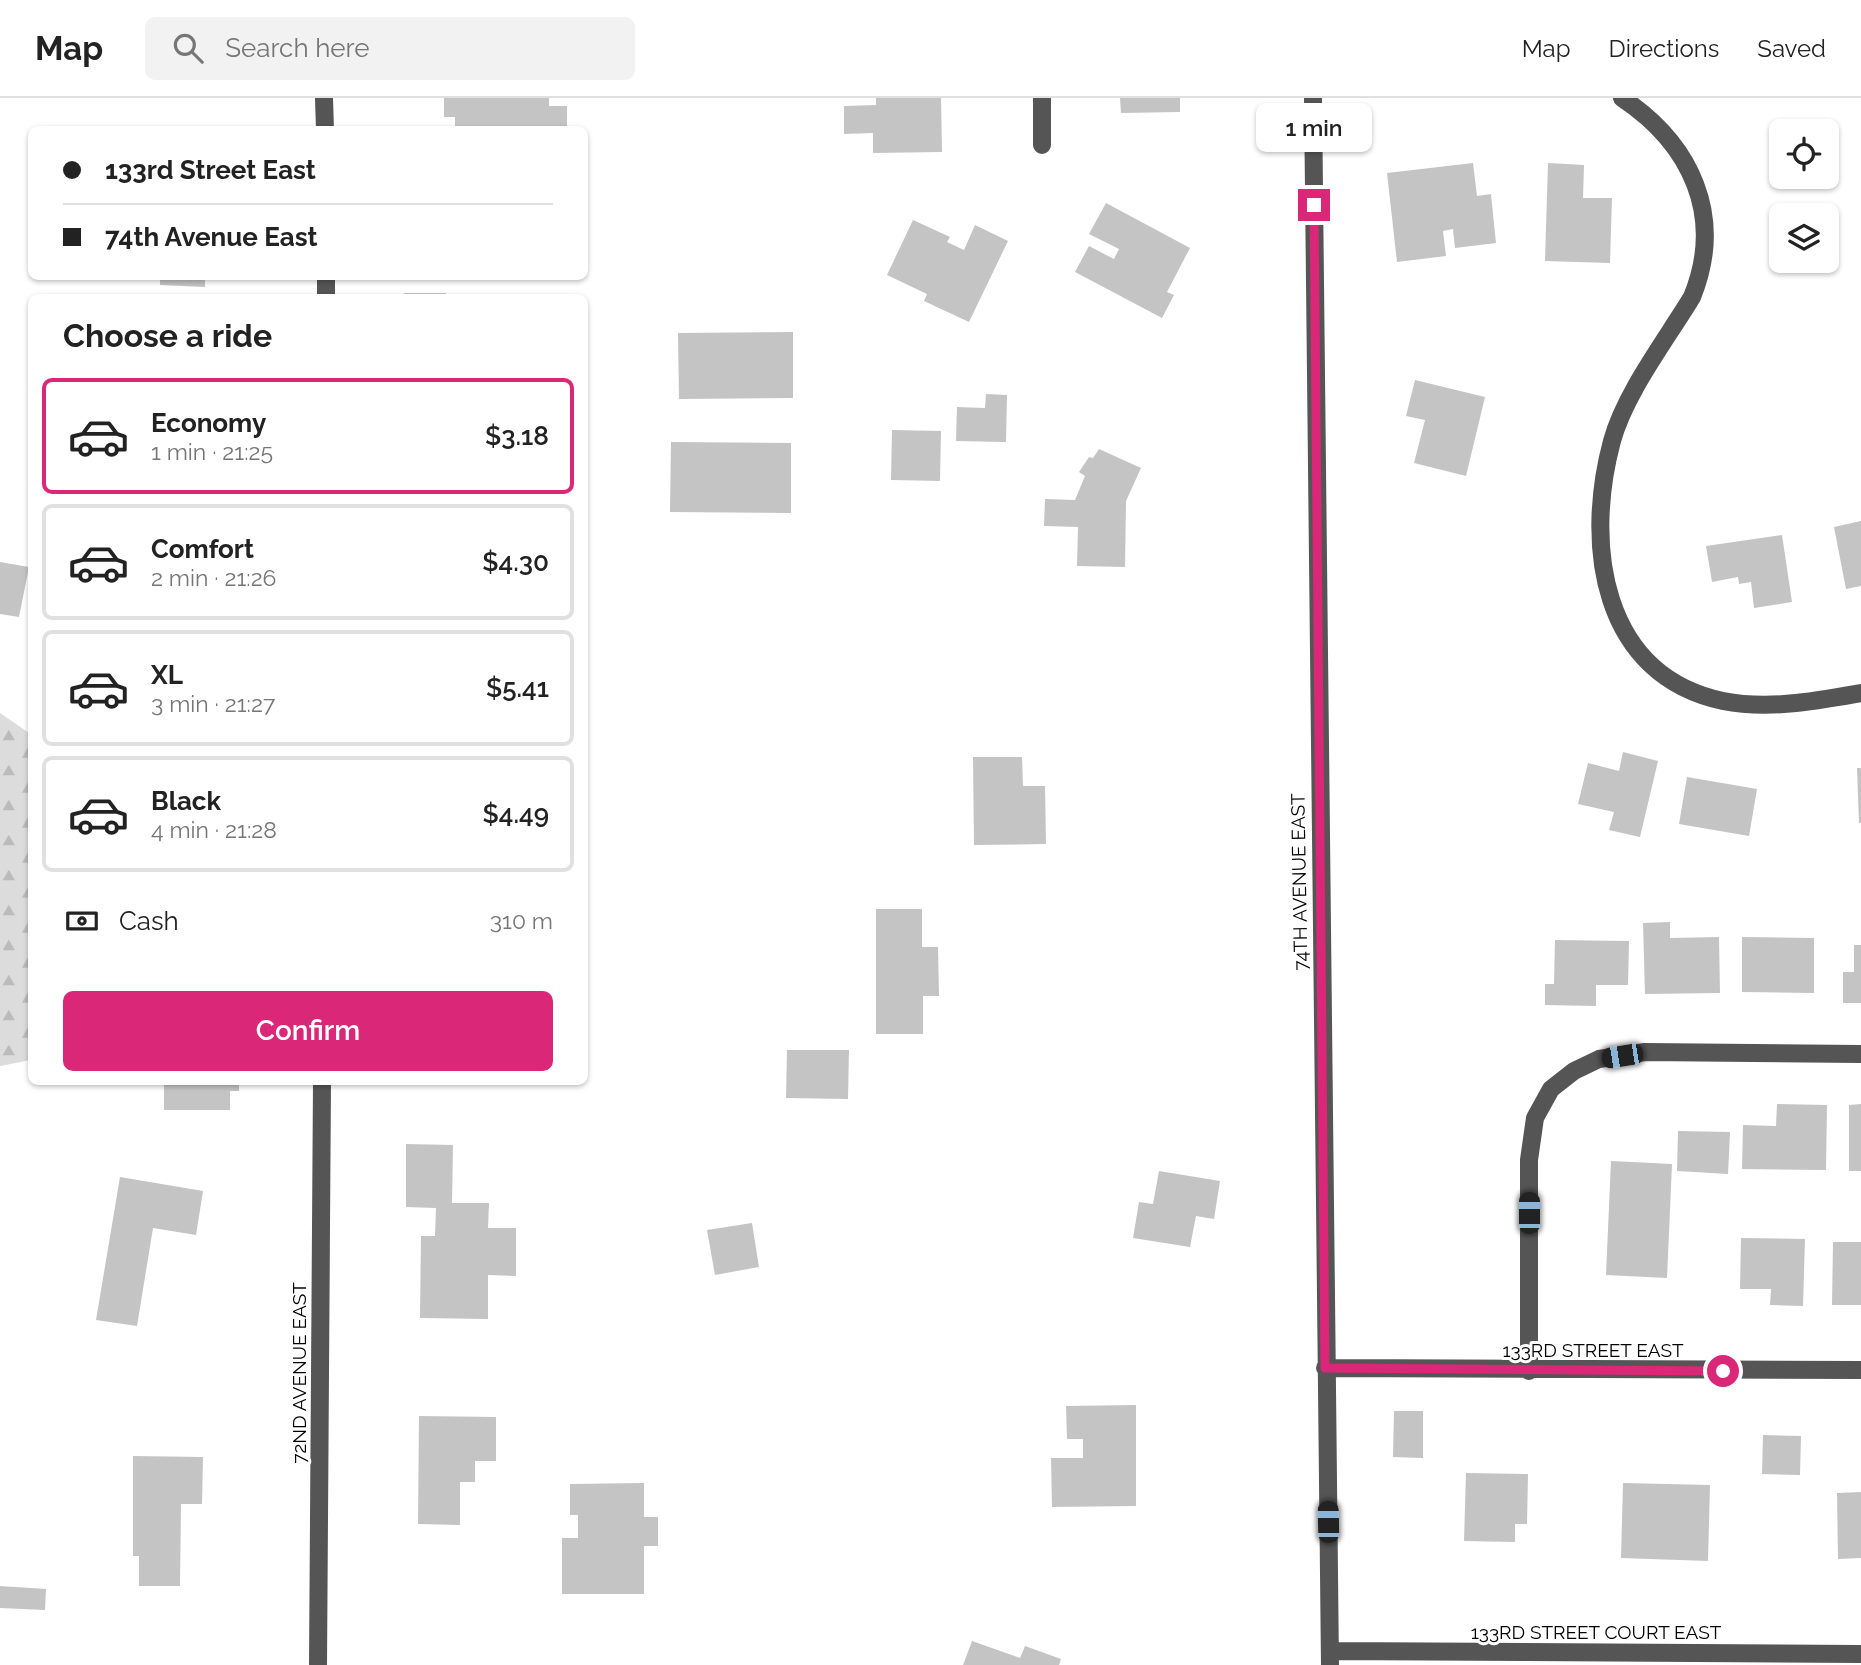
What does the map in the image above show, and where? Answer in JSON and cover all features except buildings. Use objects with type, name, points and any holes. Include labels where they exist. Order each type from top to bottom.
[{"type":"street","points":[[324,98],[324,126]]},
{"type":"street","points":[[1042,98],[1042,145]]},
{"type":"street","name":"74TH AVENUE EAST","points":[[1313,98],[1330,1658]]},
{"type":"street","points":[[1622,98],[1651,118],[1682,156],[1701,200],[1705,227],[1699,278],[1692,297],[1627,404],[1612,439],[1605,475],[1601,540],[1607,590],[1616,618],[1651,667],[1673,683],[1725,701],[1794,703],[1861,693]]},
{"type":"street","points":[[1529,1371],[1529,1160],[1535,1118],[1551,1088],[1574,1071],[1599,1059],[1645,1052],[1861,1054]]},
{"type":"street","name":"72ND AVENUE EAST","points":[[318,1665],[323,1085]]},
{"type":"street","name":"133RD STREET EAST","points":[[1325,1368],[1529,1371],[1861,1370]]},
{"type":"street","name":"133RD STREET COURT EAST","points":[[1330,1658],[1861,1654]]},
{"type":"green space","points":[[0,713],[28,732],[28,1061],[0,1066]]},
{"type":"route","points":[[1314,205],[1325,1368],[1723,1371]]}]
